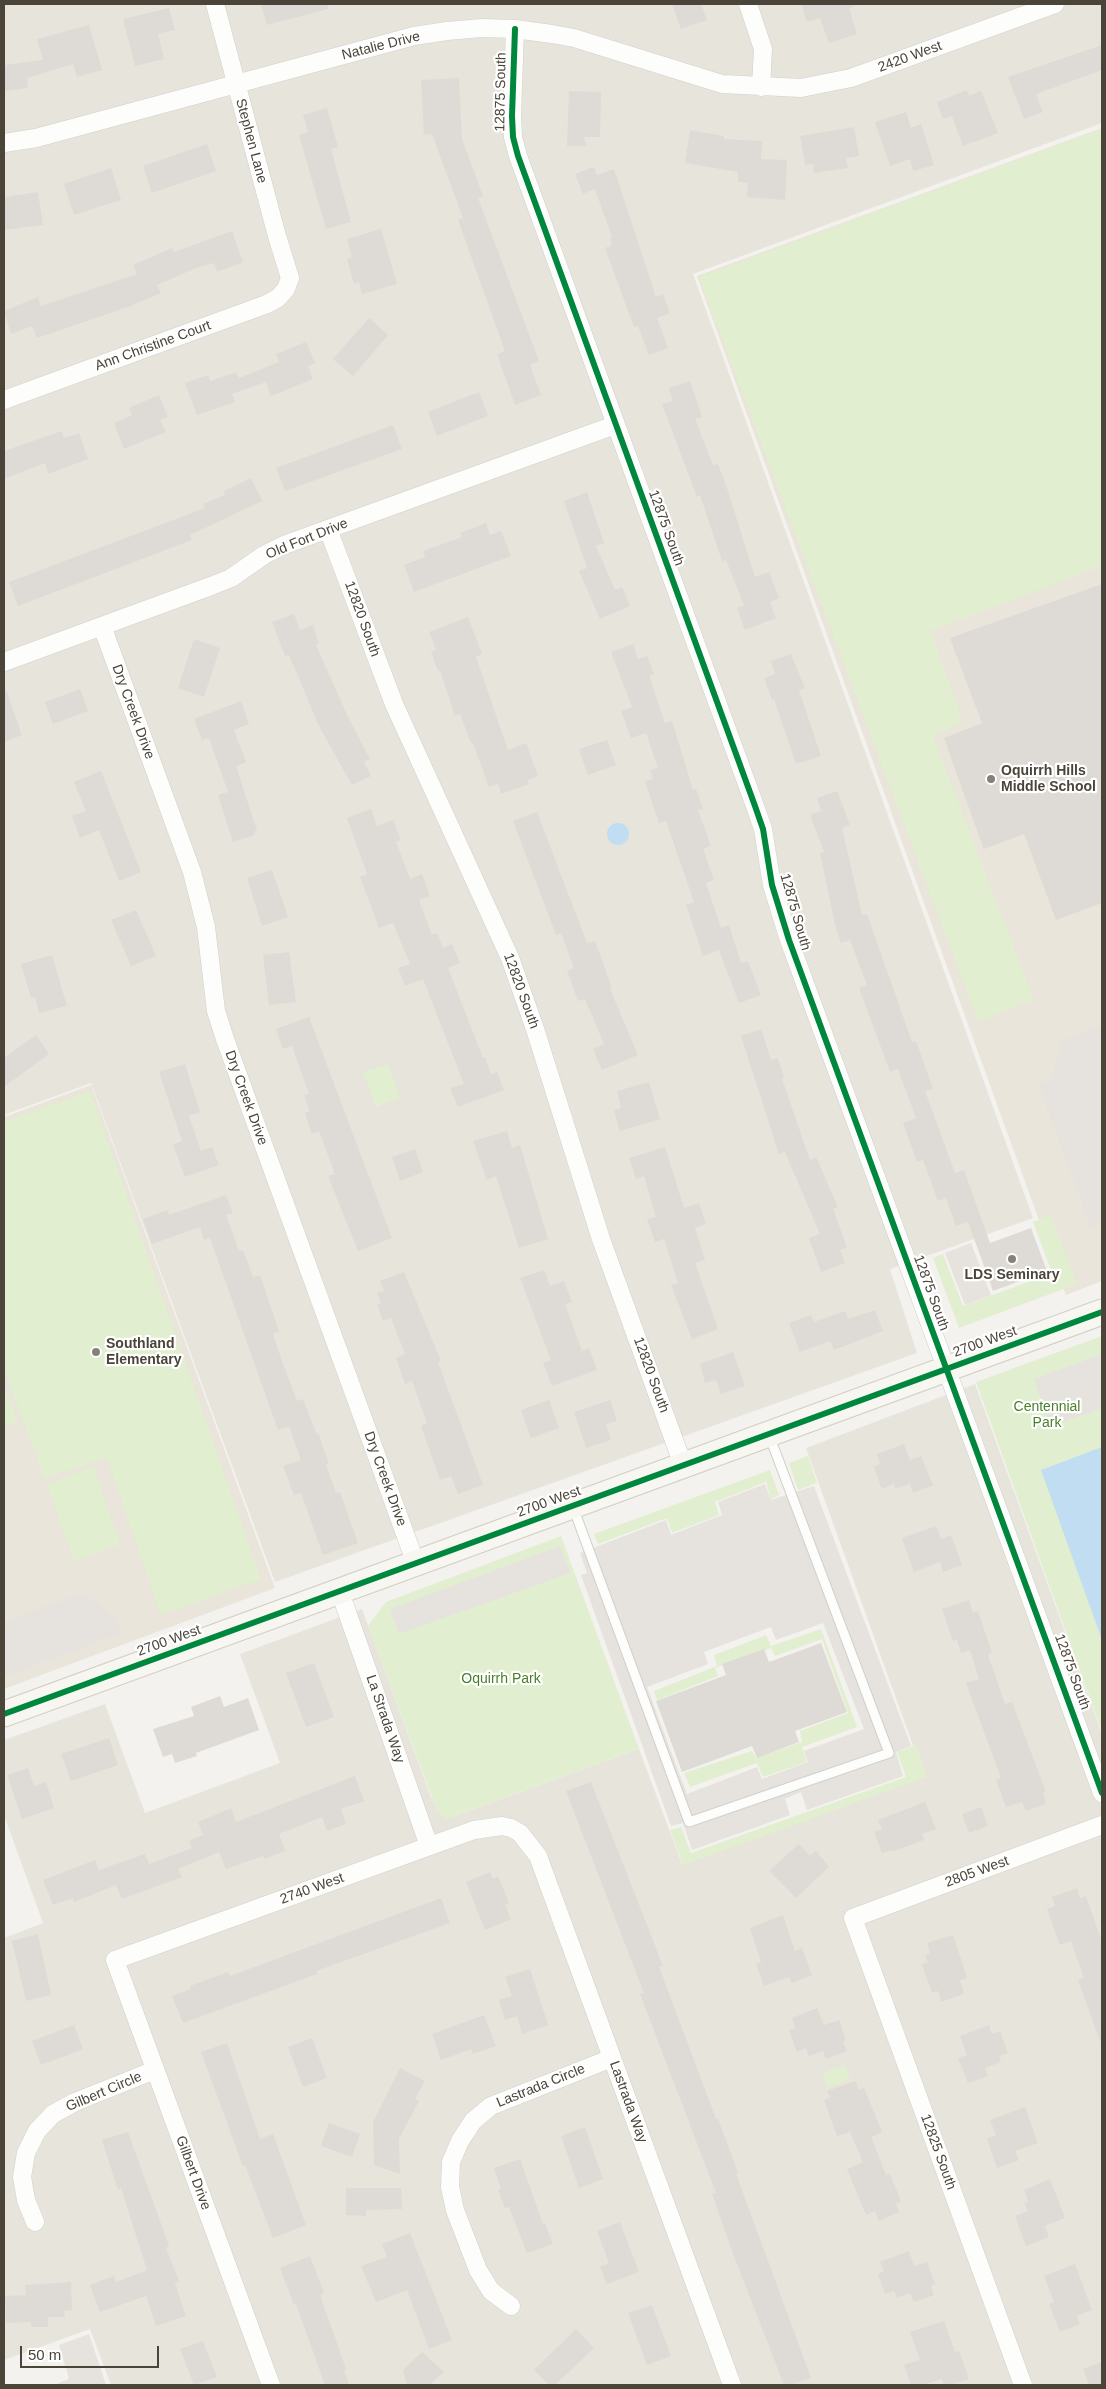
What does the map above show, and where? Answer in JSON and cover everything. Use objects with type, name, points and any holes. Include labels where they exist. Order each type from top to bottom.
[{"type":"main road","name":"2700 West","points":[[4,1714],[1102,1312]]},
{"type":"street","name":"Stephen Lane","points":[[215,4],[276,236],[290,278]]},
{"type":"street","points":[[748,4],[763,49],[761,87]]},
{"type":"street","name":"2420 West","points":[[761,87],[801,88],[851,78],[1044,6]]},
{"type":"street","name":"Natalie Drive","points":[[4,143],[36,138],[414,36],[473,28],[515,29],[574,38],[722,84],[761,87]]},
{"type":"street","name":"12875 South","points":[[515,29],[513,137],[518,156],[763,829],[772,885],[789,940],[1102,1793]]},
{"type":"street","name":"Ann Christine Court","points":[[4,400],[266,304],[278,298],[286,289],[290,278]]},
{"type":"street","name":"Old Fort Drive","points":[[4,662],[212,586],[231,578],[264,555],[328,529],[615,425]]},
{"type":"street","name":"12820 South","points":[[328,529],[391,696],[510,958],[536,1029],[601,1239],[683,1465]]},
{"type":"street","name":"Dry Creek Drive","points":[[102,626],[192,872],[206,927],[216,1011],[225,1039],[416,1564]]},
{"type":"street","name":"La Strada Way","points":[[340,1592],[429,1846]]},
{"type":"street","name":"2805 West","points":[[853,1918],[1102,1825]]},
{"type":"street","name":"2740 West","points":[[115,1960],[483,1827],[511,1828]]},
{"type":"street","name":"Lastrada Way","points":[[511,1828],[527,1840],[538,1856],[732,2385]]},
{"type":"street","name":"12825 South","points":[[853,1918],[1023,2385]]},
{"type":"street","name":"Gilbert Drive","points":[[115,1960],[271,2385]]},
{"type":"street","name":"Lastrada Circle","points":[[511,2306],[491,2292],[478,2270],[455,2210],[450,2187],[451,2162],[460,2140],[472,2121],[492,2106],[612,2058]]},
{"type":"street","name":"Gilbert Circle","points":[[35,2222],[26,2200],[22,2177],[26,2153],[36,2132],[53,2114],[75,2102],[155,2070]]},
{"type":"lane","points":[[573,1507],[689,1822],[889,1753],[769,1434]]},
{"type":"shaded area","points":[[4,4],[1102,4],[1102,123],[693,274],[1033,1218],[890,1269],[917,1353],[275,1582],[91,1083],[4,1115]]},
{"type":"shaded area","name":"Oquirrh Hills Middle School","points":[[1102,128],[1102,1281],[1066,1295],[697,276]]},
{"type":"shaded area","points":[[1102,1025],[1102,1224],[1091,1228],[1038,1084],[1051,1079],[1062,1041]]},
{"type":"shaded area","name":"Southland Elementary","points":[[91,1085],[275,1588],[4,1689],[4,1117]]},
{"type":"shaded area","points":[[971,1243],[991,1295],[965,1305],[945,1253]]},
{"type":"shaded area","points":[[1102,1354],[1102,1408],[1050,1427],[1034,1379]]},
{"type":"shaded area","points":[[975,1384],[1102,1734],[1102,2385],[111,2385],[90,2329],[4,2360],[4,1938],[43,1923],[4,1815],[4,1740],[105,1704],[145,1813],[280,1763],[240,1654],[362,1609],[431,1797],[436,1807],[452,1817],[639,1749],[682,1864],[924,1776],[806,1448]]},
{"type":"shaded area","points":[[765,1484],[771,1500],[814,1486],[911,1746],[896,1752],[903,1776],[807,1810],[801,1792],[785,1799],[790,1815],[692,1850],[683,1823],[671,1826],[581,1575],[587,1573],[580,1553],[666,1520],[671,1535],[722,1515],[718,1502]],"holes":[[[823,1623],[864,1729],[804,1751],[808,1762],[762,1779],[757,1767],[687,1794],[647,1687],[708,1664],[704,1652],[771,1627],[776,1640]]]},
{"type":"shaded area","points":[[560,1546],[570,1573],[399,1634],[390,1609]]},
{"type":"shaded area","points":[[83,1593],[117,1618],[122,1633],[4,1677],[4,1621]]},
{"type":"shaded area","points":[[89,2334],[106,2385],[54,2385],[69,2379],[59,2345]]},
{"type":"green space","name":"Oquirrh Hills Middle School","points":[[1102,129],[1102,566],[931,631],[963,722],[933,736],[1034,1000],[978,1021],[699,277]]},
{"type":"green space","points":[[388,1064],[400,1098],[376,1107],[363,1072]]},
{"type":"green space","name":"Southland Elementary","points":[[90,1091],[261,1579],[161,1615],[107,1458],[44,1478],[4,1368],[4,1122]]},
{"type":"green space","points":[[1051,1215],[1077,1284],[959,1328],[933,1258],[943,1254],[963,1306],[1052,1273],[1033,1222]]},
{"type":"green space","name":"Centennial Park","points":[[1102,1336],[1102,1732],[976,1382]]},
{"type":"green space","points":[[4,1383],[17,1422],[4,1427]]},
{"type":"green space","points":[[808,1456],[817,1483],[798,1490],[789,1463]]},
{"type":"green space","points":[[93,1467],[120,1544],[74,1561],[47,1484]]},
{"type":"green space","points":[[770,1470],[779,1495],[771,1499],[766,1482],[715,1502],[719,1515],[672,1533],[667,1518],[598,1544],[594,1534]]},
{"type":"green space","name":"Oquirrh Park","points":[[561,1536],[639,1749],[446,1819],[437,1811],[368,1626],[386,1602]]},
{"type":"green space","points":[[821,1629],[857,1727],[802,1747],[807,1762],[763,1777],[757,1763],[690,1787],[684,1773],[752,1751],[756,1758],[802,1742],[800,1731],[848,1713],[822,1639],[775,1656],[771,1648],[715,1668],[718,1676],[657,1700],[654,1691],[717,1666],[714,1655],[766,1635],[771,1646]]},
{"type":"green space","points":[[916,1745],[927,1777],[683,1865],[670,1830],[681,1827],[691,1853],[906,1777],[897,1752]]},
{"type":"green space","points":[[845,2065],[850,2080],[828,2088],[822,2073]]},
{"type":"water","points":[[618,823],[628,830],[629,834],[622,844],[618,845],[608,838],[607,834],[614,824]]},
{"type":"water","points":[[1102,1447],[1102,1640],[1041,1470]]},
{"type":"building","points":[[261,4],[328,4],[328,9],[267,25]]},
{"type":"building","points":[[672,4],[701,4],[707,20],[681,29]]},
{"type":"building","points":[[801,4],[853,4],[853,7],[849,8],[857,34],[829,43],[820,18],[807,22]]},
{"type":"building","points":[[169,8],[175,30],[158,34],[164,59],[135,66],[123,19]]},
{"type":"building","points":[[89,25],[102,70],[77,77],[73,64],[27,78],[28,88],[4,91],[4,65],[43,60],[37,39]]},
{"type":"building","points":[[1102,45],[1102,70],[1036,94],[1043,112],[1024,119],[1008,77]]},
{"type":"building","points":[[459,78],[462,139],[483,196],[478,198],[539,361],[530,365],[541,395],[515,405],[497,354],[505,351],[458,220],[463,218],[432,134],[424,135],[421,80]]},
{"type":"building","points":[[967,90],[969,96],[981,91],[998,133],[963,146],[952,116],[943,119],[937,102]]},
{"type":"building","points":[[569,91],[601,92],[600,137],[583,137],[587,146],[567,146]]},
{"type":"building","points":[[327,108],[338,147],[331,149],[351,222],[326,229],[299,135],[308,132],[303,115]]},
{"type":"building","points":[[906,112],[911,128],[921,124],[934,165],[913,171],[910,159],[890,166],[875,122]]},
{"type":"building","points":[[854,127],[859,156],[846,158],[848,168],[814,173],[813,164],[805,165],[800,136]]},
{"type":"building","points":[[690,130],[724,136],[724,139],[762,141],[761,159],[787,160],[785,200],[747,197],[748,183],[738,182],[738,172],[685,163]]},
{"type":"building","points":[[207,144],[216,171],[152,193],[143,166]]},
{"type":"building","points":[[594,167],[597,175],[614,169],[656,297],[663,294],[670,313],[657,318],[668,348],[649,355],[638,326],[634,327],[605,248],[612,245],[610,238],[612,237],[595,189],[583,194],[575,174]]},
{"type":"building","points":[[111,168],[121,200],[74,215],[64,184]]},
{"type":"building","points":[[38,192],[43,225],[4,230],[4,197]]},
{"type":"building","points":[[381,229],[397,284],[362,294],[359,282],[354,284],[347,259],[352,257],[347,239]]},
{"type":"building","points":[[232,231],[243,262],[217,272],[214,263],[196,268],[157,285],[161,293],[128,307],[37,338],[32,326],[11,334],[4,311],[38,297],[41,306],[137,274],[133,265],[172,248],[174,252]]},
{"type":"building","points":[[369,318],[388,335],[353,376],[333,359]]},
{"type":"building","points":[[306,342],[315,363],[308,366],[313,379],[271,396],[266,382],[232,394],[235,402],[197,415],[185,383],[208,375],[210,381],[236,372],[239,378],[279,362],[276,354]]},
{"type":"building","points":[[690,381],[702,417],[695,419],[713,465],[718,464],[726,485],[755,577],[769,572],[779,598],[770,602],[776,618],[745,630],[737,608],[744,605],[726,560],[722,561],[700,495],[697,497],[662,404],[673,401],[669,388]]},
{"type":"building","points":[[479,392],[488,416],[437,436],[428,412]]},
{"type":"building","points":[[159,395],[168,417],[160,420],[166,432],[124,449],[114,423],[132,415],[129,408]]},
{"type":"building","points":[[393,425],[402,449],[285,491],[276,468]]},
{"type":"building","points":[[62,431],[64,438],[79,433],[88,459],[48,474],[45,463],[4,479],[4,451]]},
{"type":"building","points":[[251,478],[262,501],[190,535],[192,540],[18,606],[9,582],[205,508],[203,504],[225,495],[224,491]]},
{"type":"building","points":[[587,492],[604,543],[596,546],[615,590],[622,587],[630,606],[600,619],[579,571],[587,568],[564,501]]},
{"type":"building","points":[[486,523],[490,535],[501,531],[511,556],[414,592],[404,565],[425,557],[423,551],[462,537],[460,533]]},
{"type":"building","points":[[1102,584],[1102,903],[1056,920],[1024,834],[984,849],[944,738],[982,723],[950,638]]},
{"type":"building","points":[[294,614],[300,630],[313,625],[319,644],[316,645],[347,715],[370,759],[364,762],[371,776],[352,785],[319,726],[289,655],[285,656],[272,622]]},
{"type":"building","points":[[468,617],[482,654],[476,657],[508,750],[526,743],[538,776],[527,780],[529,784],[501,794],[498,784],[489,787],[460,714],[455,716],[440,671],[438,671],[431,652],[436,650],[429,632]]},
{"type":"building","points":[[194,639],[220,648],[204,697],[178,688]]},
{"type":"building","points":[[633,644],[638,659],[647,656],[654,674],[649,676],[665,723],[672,721],[693,790],[696,789],[703,809],[698,810],[711,846],[703,849],[714,880],[706,883],[721,928],[729,925],[741,963],[748,961],[761,995],[739,1003],[719,950],[703,956],[686,905],[694,902],[666,821],[659,823],[645,781],[653,779],[650,770],[658,768],[646,733],[631,738],[621,711],[632,707],[611,652]]},
{"type":"building","points":[[791,654],[805,688],[799,690],[821,756],[796,764],[774,699],[772,700],[764,678],[775,674],[771,661]]},
{"type":"building","points":[[80,689],[88,711],[53,724],[45,702]]},
{"type":"building","points":[[4,690],[6,690],[22,735],[4,742]]},
{"type":"building","points":[[241,701],[249,724],[234,730],[246,762],[236,766],[257,831],[254,832],[255,835],[233,842],[218,795],[228,792],[209,738],[202,740],[194,719]]},
{"type":"building","points":[[607,740],[616,765],[588,775],[579,749]]},
{"type":"building","points":[[101,771],[141,872],[119,881],[99,830],[80,838],[72,816],[86,811],[74,782]]},
{"type":"building","points":[[837,791],[850,825],[842,828],[862,915],[867,914],[912,1042],[916,1041],[933,1089],[925,1091],[955,1173],[964,1170],[990,1243],[1031,1228],[1047,1271],[993,1291],[968,1222],[956,1226],[946,1198],[938,1201],[923,1160],[917,1162],[903,1123],[916,1118],[898,1069],[890,1072],[859,988],[867,985],[850,940],[841,943],[835,925],[820,853],[824,852],[810,815],[821,811],[817,798]]},
{"type":"building","points":[[371,809],[377,826],[393,820],[401,840],[396,842],[410,879],[422,874],[430,896],[419,900],[432,935],[437,933],[443,948],[452,944],[460,963],[448,968],[483,1058],[485,1057],[491,1074],[497,1072],[504,1090],[458,1107],[450,1088],[464,1084],[423,979],[405,986],[398,968],[410,964],[393,923],[379,928],[360,877],[367,874],[347,818]]},
{"type":"building","points":[[537,812],[587,943],[595,941],[612,988],[610,989],[638,1055],[602,1070],[593,1049],[604,1044],[585,999],[578,1001],[567,971],[574,968],[561,933],[556,935],[513,821]]},
{"type":"building","points":[[272,870],[288,917],[262,926],[247,878]]},
{"type":"building","points":[[136,910],[156,956],[131,966],[111,920]]},
{"type":"building","points":[[289,952],[296,1002],[269,1005],[263,955]]},
{"type":"building","points":[[52,955],[67,1006],[39,1013],[35,997],[31,998],[21,964]]},
{"type":"building","points":[[309,1017],[392,1238],[358,1251],[328,1176],[335,1174],[319,1131],[312,1134],[305,1113],[310,1111],[304,1095],[309,1094],[292,1046],[283,1049],[276,1029]]},
{"type":"building","points":[[761,1029],[771,1060],[778,1058],[784,1078],[782,1079],[810,1160],[816,1157],[838,1207],[833,1209],[847,1247],[840,1250],[845,1263],[821,1272],[809,1238],[820,1234],[785,1152],[779,1154],[741,1036]]},
{"type":"building","points":[[36,1035],[49,1054],[4,1087],[4,1058]]},
{"type":"building","points":[[185,1064],[200,1112],[189,1116],[201,1151],[212,1147],[219,1165],[185,1177],[173,1144],[182,1141],[159,1072]]},
{"type":"building","points":[[649,1082],[660,1119],[620,1131],[614,1110],[621,1108],[617,1091]]},
{"type":"building","points":[[507,1131],[512,1148],[520,1145],[548,1239],[519,1248],[496,1176],[487,1180],[473,1141]]},
{"type":"building","points":[[665,1147],[684,1208],[699,1203],[706,1224],[695,1228],[705,1260],[695,1263],[718,1329],[692,1339],[671,1285],[678,1283],[664,1239],[655,1242],[647,1219],[656,1217],[644,1176],[636,1179],[629,1158]]},
{"type":"building","points":[[415,1149],[423,1172],[400,1181],[392,1157]]},
{"type":"building","points":[[226,1195],[233,1213],[226,1215],[239,1251],[243,1250],[253,1277],[260,1275],[279,1331],[273,1334],[282,1361],[297,1401],[303,1399],[316,1433],[318,1433],[329,1464],[326,1465],[336,1493],[340,1492],[358,1543],[323,1555],[301,1493],[294,1495],[283,1466],[301,1460],[289,1426],[278,1430],[210,1238],[204,1240],[200,1227],[152,1244],[143,1219],[168,1210],[169,1215]]},
{"type":"building","points":[[544,1270],[550,1286],[564,1281],[572,1302],[565,1304],[582,1351],[589,1348],[597,1370],[552,1386],[543,1363],[551,1360],[520,1278]]},
{"type":"building","points":[[404,1272],[441,1361],[438,1362],[483,1485],[458,1494],[451,1476],[440,1480],[421,1426],[427,1423],[412,1381],[405,1384],[396,1358],[405,1354],[391,1318],[383,1321],[377,1305],[381,1303],[377,1293],[384,1291],[380,1281]]},
{"type":"building","points":[[875,1310],[883,1331],[834,1350],[830,1341],[800,1352],[789,1323],[811,1315],[814,1322],[845,1311],[848,1319]]},
{"type":"building","points":[[733,1352],[745,1386],[721,1394],[716,1380],[705,1383],[700,1364]]},
{"type":"building","points":[[549,1400],[559,1428],[531,1438],[521,1410]]},
{"type":"building","points":[[610,1400],[617,1421],[606,1424],[611,1440],[586,1448],[574,1412]]},
{"type":"building","points":[[904,1444],[910,1460],[921,1456],[933,1485],[913,1493],[910,1484],[895,1489],[894,1484],[882,1489],[874,1467],[880,1464],[877,1454]]},
{"type":"building","points":[[936,1526],[941,1539],[951,1535],[962,1565],[943,1572],[940,1562],[914,1572],[902,1538]]},
{"type":"building","points":[[969,1600],[973,1613],[978,1611],[992,1653],[988,1655],[1005,1704],[1012,1702],[1046,1792],[1043,1793],[1046,1804],[1026,1811],[1022,1802],[1006,1807],[996,1780],[1001,1778],[966,1683],[979,1679],[970,1650],[961,1653],[957,1640],[953,1641],[942,1609]]},
{"type":"building","points":[[821,1643],[847,1712],[795,1731],[799,1742],[757,1758],[752,1746],[682,1772],[656,1701],[726,1675],[722,1664],[764,1649],[769,1662]]},
{"type":"building","points":[[314,1663],[334,1717],[306,1727],[286,1673]]},
{"type":"building","points":[[220,1696],[224,1707],[248,1698],[259,1730],[196,1753],[197,1756],[175,1763],[172,1754],[163,1757],[153,1729],[194,1716],[191,1707]]},
{"type":"building","points":[[109,1738],[118,1765],[71,1781],[61,1754]]},
{"type":"building","points":[[28,1768],[34,1786],[46,1782],[54,1808],[22,1819],[7,1775]]},
{"type":"building","points":[[355,1776],[364,1801],[341,1809],[346,1824],[327,1831],[322,1817],[279,1834],[285,1851],[264,1859],[263,1856],[226,1869],[219,1852],[178,1869],[182,1877],[122,1899],[116,1885],[74,1902],[73,1898],[53,1905],[43,1880],[95,1860],[99,1870],[145,1854],[149,1864],[192,1848],[189,1841],[203,1835],[198,1822],[231,1808],[236,1822]]},
{"type":"building","points":[[591,1782],[663,1966],[659,1967],[716,2119],[718,2119],[725,2137],[738,2173],[736,2174],[811,2378],[790,2385],[784,2385],[732,2251],[712,2194],[716,2193],[640,1994],[644,1993],[566,1791]]},
{"type":"building","points":[[925,1802],[936,1829],[922,1834],[924,1840],[892,1852],[892,1850],[882,1853],[874,1832],[882,1829],[878,1820]]},
{"type":"building","points":[[981,1807],[988,1826],[969,1833],[962,1814]]},
{"type":"building","points":[[799,1844],[810,1856],[816,1851],[829,1867],[796,1898],[769,1871]]},
{"type":"building","points":[[490,1872],[493,1879],[498,1876],[509,1903],[505,1905],[511,1919],[485,1930],[466,1882]]},
{"type":"building","points":[[1077,1888],[1080,1898],[1086,1896],[1102,1942],[1102,2041],[1100,2041],[1078,1980],[1084,1978],[1071,1941],[1060,1945],[1047,1909],[1055,1906],[1052,1897]]},
{"type":"building","points":[[441,1898],[450,1923],[316,1971],[317,1974],[183,2023],[172,1996],[191,1989],[190,1986],[228,1972],[230,1976]]},
{"type":"building","points":[[783,1915],[795,1951],[802,1948],[812,1975],[792,1983],[789,1977],[764,1986],[756,1964],[761,1962],[750,1928]]},
{"type":"building","points":[[38,1934],[51,1995],[26,2001],[12,1941]]},
{"type":"building","points":[[953,1935],[967,1978],[960,1980],[964,1994],[941,2002],[938,1991],[932,1993],[922,1964],[928,1963],[925,1955],[930,1953],[927,1943]]},
{"type":"building","points":[[530,1969],[548,2025],[522,2034],[517,2016],[505,2020],[499,2000],[512,1996],[505,1977]]},
{"type":"building","points":[[817,2008],[824,2025],[839,2020],[846,2040],[843,2042],[847,2051],[826,2059],[823,2051],[809,2056],[806,2048],[797,2052],[789,2030],[795,2028],[792,2018]]},
{"type":"building","points":[[484,2015],[496,2046],[473,2054],[471,2049],[441,2060],[432,2034]]},
{"type":"building","points":[[74,2025],[83,2049],[41,2065],[32,2041]]},
{"type":"building","points":[[989,2025],[992,2034],[1000,2031],[1008,2053],[999,2056],[1001,2062],[985,2068],[988,2076],[968,2083],[958,2058],[967,2055],[960,2036]]},
{"type":"building","points":[[312,2038],[327,2078],[303,2087],[288,2047]]},
{"type":"building","points":[[227,2043],[260,2139],[273,2134],[306,2225],[273,2238],[245,2165],[243,2166],[201,2052]]},
{"type":"building","points":[[400,2068],[425,2081],[415,2099],[419,2101],[399,2139],[400,2174],[374,2165],[373,2122]]},
{"type":"building","points":[[855,2081],[859,2090],[864,2088],[882,2132],[871,2137],[886,2175],[890,2174],[901,2201],[896,2203],[899,2212],[879,2221],[875,2211],[866,2215],[847,2169],[863,2162],[850,2132],[837,2136],[824,2100],[830,2097],[827,2091]]},
{"type":"building","points":[[1025,2107],[1038,2143],[1015,2151],[1019,2160],[997,2168],[987,2139],[996,2135],[990,2120]]},
{"type":"building","points":[[329,2123],[360,2134],[352,2157],[321,2146]]},
{"type":"building","points":[[585,2127],[603,2179],[579,2188],[561,2136]]},
{"type":"building","points":[[128,2132],[169,2246],[166,2248],[179,2281],[175,2283],[186,2316],[156,2326],[146,2296],[100,2312],[90,2285],[114,2276],[116,2282],[147,2270],[121,2188],[118,2190],[102,2140]]},
{"type":"building","points":[[520,2159],[543,2224],[545,2223],[553,2244],[527,2253],[509,2207],[505,2208],[498,2190],[501,2189],[494,2168]]},
{"type":"building","points":[[1050,2179],[1065,2218],[1045,2226],[1049,2237],[1026,2246],[1015,2216],[1028,2211],[1024,2203],[1028,2201],[1024,2190]]},
{"type":"building","points":[[346,2188],[401,2188],[402,2209],[366,2210],[366,2216],[346,2215]]},
{"type":"building","points":[[620,2222],[639,2272],[607,2284],[600,2267],[609,2263],[597,2231]]},
{"type":"building","points":[[410,2233],[452,2340],[429,2349],[407,2290],[376,2302],[361,2266],[387,2257],[382,2244]]},
{"type":"building","points":[[909,2251],[914,2266],[927,2262],[935,2284],[931,2286],[934,2295],[914,2302],[910,2293],[897,2298],[894,2291],[885,2294],[878,2274],[884,2271],[880,2262]]},
{"type":"building","points":[[310,2256],[324,2293],[320,2295],[346,2369],[344,2370],[349,2385],[325,2385],[296,2304],[294,2305],[280,2268]]},
{"type":"building","points":[[1075,2264],[1092,2310],[1077,2316],[1080,2324],[1060,2332],[1049,2304],[1054,2302],[1044,2276]]},
{"type":"building","points":[[71,2282],[72,2310],[64,2311],[65,2317],[48,2317],[48,2327],[31,2327],[31,2322],[6,2323],[5,2296],[26,2295],[25,2285]]},
{"type":"building","points":[[652,2305],[671,2356],[647,2365],[628,2313]]},
{"type":"building","points":[[944,2321],[955,2352],[959,2351],[969,2379],[950,2385],[944,2385],[942,2379],[923,2385],[911,2385],[904,2365],[920,2360],[910,2332]]},
{"type":"building","points":[[576,2329],[594,2348],[555,2385],[549,2385],[534,2370]]},
{"type":"building","points":[[203,2341],[217,2377],[194,2385],[180,2349]]},
{"type":"building","points":[[422,2352],[444,2372],[429,2385],[407,2385],[403,2370]]},
{"type":"building","points":[[1102,2362],[1102,2385],[1089,2385],[1083,2369]]},
{"type":"cycle path","points":[[515,29],[512,116],[513,137],[518,156],[763,829],[772,885],[789,940],[1102,1793]]},
{"type":"cycle path","points":[[4,1714],[1102,1312]]},
{"type":"place","name":"Oquirrh Hills Middle School","points":[[991,779]]},
{"type":"place","name":"LDS Seminary","points":[[1012,1259]]},
{"type":"place","name":"Southland Elementary","points":[[96,1352]]}]
